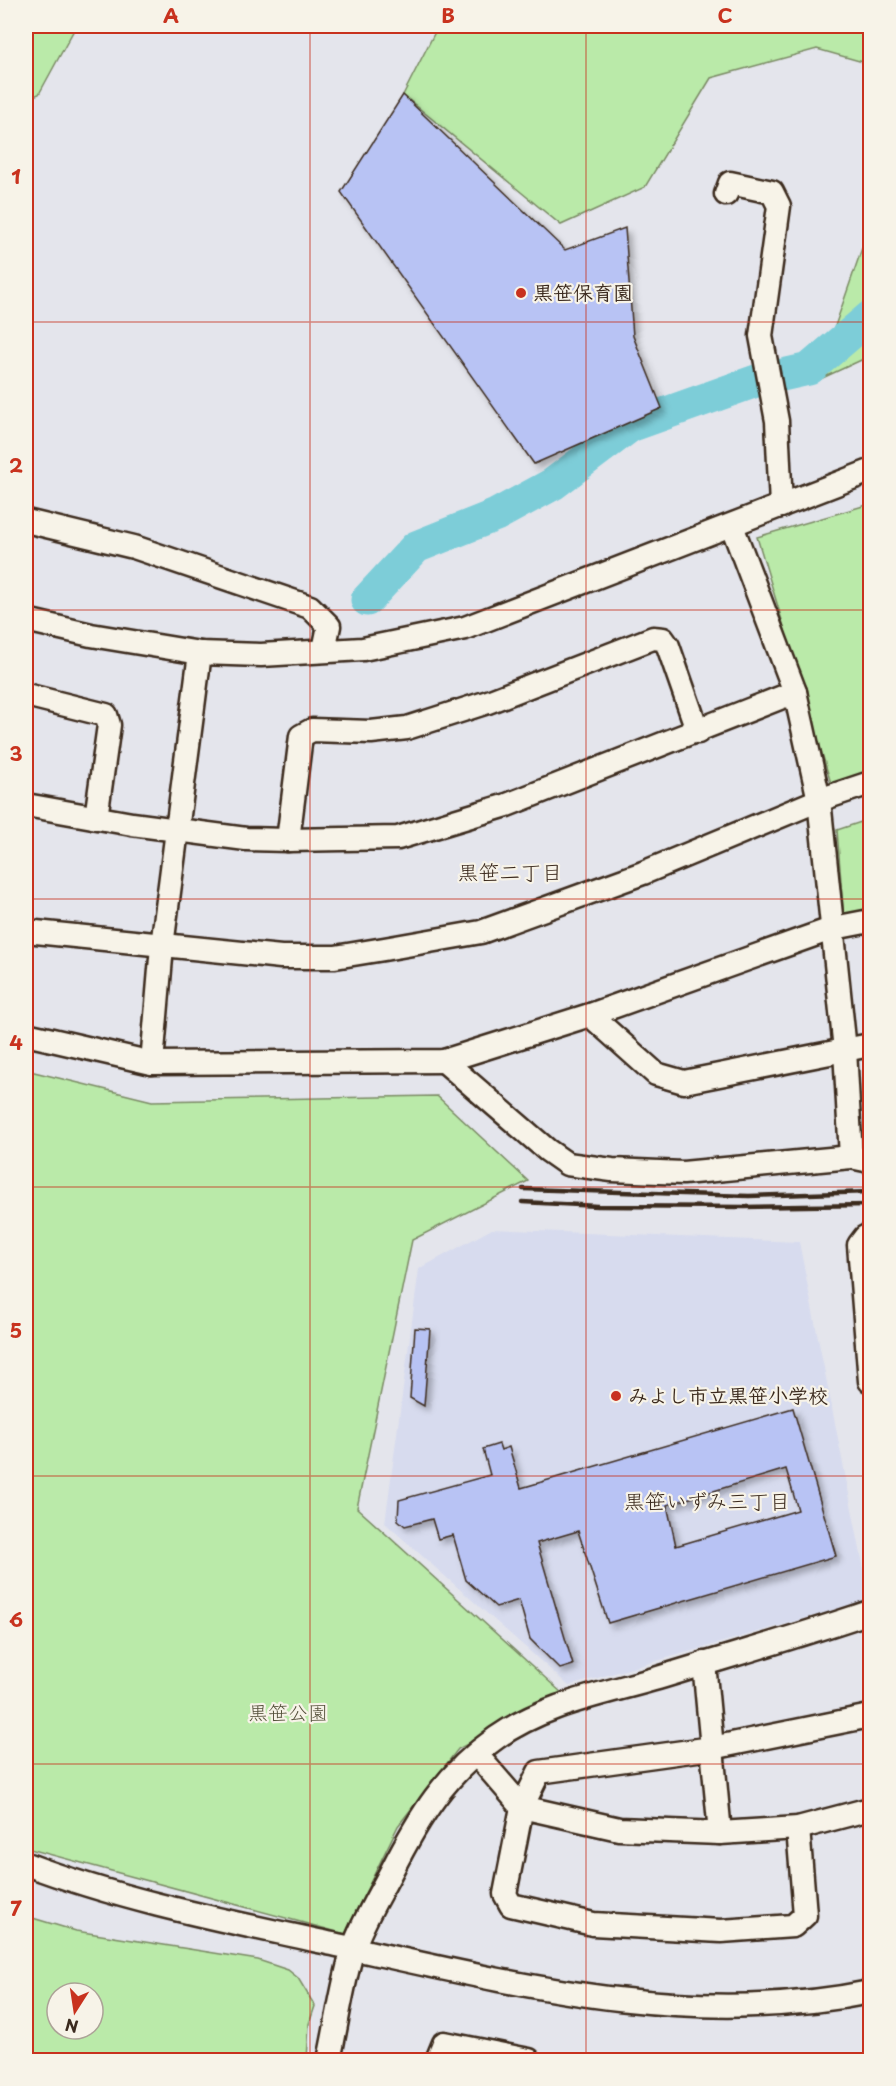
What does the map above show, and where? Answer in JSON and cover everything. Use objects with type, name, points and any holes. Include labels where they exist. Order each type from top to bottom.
[{"type":"street","points":[[726,194],[730,183],[772,192],[779,206],[761,336],[777,421],[781,506]]},
{"type":"street","points":[[26,620],[91,635],[200,653],[261,655],[363,649],[465,628],[870,471]]},
{"type":"street","points":[[26,521],[134,547],[310,607],[329,626],[324,650]]},
{"type":"street","points":[[444,1060],[547,1150],[567,1164],[612,1170],[683,1173],[861,1159],[845,1050],[819,800],[795,692],[732,526]]},
{"type":"street","points":[[288,840],[301,736],[312,730],[371,732],[407,728],[488,702],[652,638],[663,639],[668,646],[698,732]]},
{"type":"street","points":[[152,1063],[162,946],[200,653]]},
{"type":"street","points":[[26,805],[96,818],[246,838],[288,840],[398,838],[507,805],[698,732],[795,692]]},
{"type":"street","points":[[26,695],[106,715],[109,725],[96,818]]},
{"type":"street","points":[[26,931],[281,957],[335,957],[481,932],[643,873],[819,800],[870,783]]},
{"type":"street","points":[[26,1034],[152,1063],[444,1060],[590,1015],[834,928],[870,921]]},
{"type":"street","points":[[590,1015],[656,1074],[684,1082],[870,1045]]},
{"type":"street","points":[[870,1235],[865,1237],[859,1245],[870,1382]]},
{"type":"street","points":[[329,2061],[354,1949],[421,1814],[449,1778],[476,1754],[497,1737],[530,1718],[579,1699],[774,1645],[870,1612]]},
{"type":"street","points":[[704,1663],[720,1833]]},
{"type":"street","points":[[798,1827],[806,1916],[793,1926],[721,1931],[593,1924],[511,1905],[506,1900],[505,1894],[522,1807],[539,1772],[712,1748],[870,1716]]},
{"type":"street","points":[[476,1754],[522,1807],[619,1829],[720,1833],[798,1827],[870,1809]]},
{"type":"street","points":[[26,1864],[85,1886],[354,1949],[581,1996],[644,2003],[751,2006],[825,2001],[870,1992]]},
{"type":"street","points":[[437,2061],[444,2043],[529,2061]]},
{"type":"shaded area","name":"みよし市立黒笹小学校","points":[[492,1229],[799,1242],[870,1600],[569,1686],[385,1523],[419,1269]]},
{"type":"green space","points":[[26,26],[76,26],[39,94],[26,99]]},
{"type":"green space","points":[[438,26],[870,26],[870,64],[817,49],[711,78],[645,187],[561,225],[403,95]]},
{"type":"green space","points":[[870,225],[870,356],[816,381]]},
{"type":"green space","points":[[870,504],[870,774],[833,790],[757,537]]},
{"type":"green space","points":[[870,819],[870,927],[845,933],[837,830]]},
{"type":"green space","name":"黒笹公園","points":[[26,1070],[152,1101],[437,1096],[528,1181],[412,1240],[357,1508],[562,1693],[458,1749],[398,1826],[345,1934],[26,1848]]},
{"type":"green space","points":[[26,1916],[76,1931],[258,1960],[288,1970],[298,1978],[315,2006],[309,2024],[307,2060],[26,2060]]},
{"type":"building","name":"黒笹保育園","points":[[403,95],[565,250],[625,228],[633,336],[662,408],[534,464],[341,192]]},
{"type":"building","points":[[415,1328],[430,1329],[424,1406],[410,1398]]},
{"type":"building","points":[[793,1408],[836,1556],[608,1623],[578,1531],[537,1543],[573,1665],[560,1669],[530,1639],[519,1600],[496,1607],[466,1580],[453,1535],[438,1539],[432,1519],[405,1526],[398,1520],[399,1500],[490,1475],[483,1449],[499,1444],[501,1450],[509,1447],[521,1488]],"holes":[[[786,1469],[798,1510],[676,1546],[667,1505]]]},
{"type":"waterway","points":[[367,600],[416,547],[496,515],[553,484],[630,426],[756,381],[809,369],[870,317]]},
{"type":"railway","points":[[523,1189],[749,1196],[870,1192]]},
{"type":"railway","points":[[522,1202],[598,1206],[870,1205]]},
{"type":"place","name":"黒笹保育園","points":[[521,293]]},
{"type":"place","name":"みよし市立黒笹小学校","points":[[616,1396]]},
{"type":"district","name":"黒笹二丁目","points":[[510,873]]},
{"type":"district","name":"黒笹いずみ三丁目","points":[[707,1502]]}]
